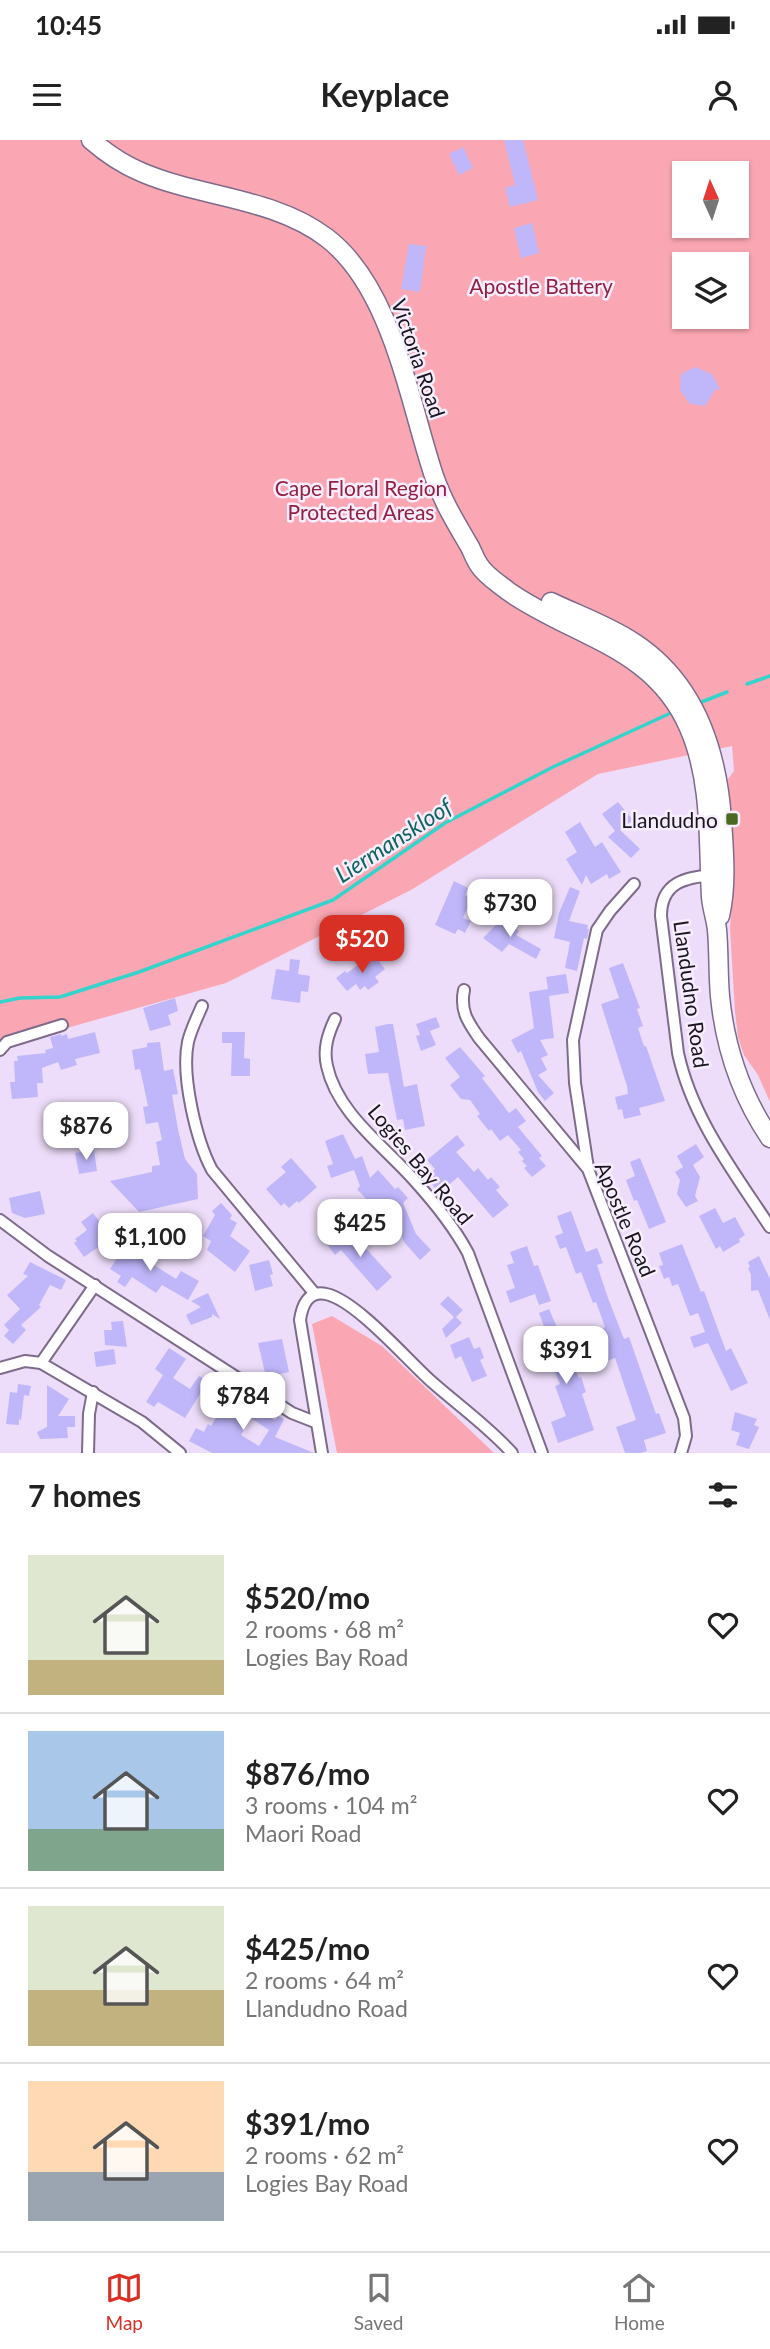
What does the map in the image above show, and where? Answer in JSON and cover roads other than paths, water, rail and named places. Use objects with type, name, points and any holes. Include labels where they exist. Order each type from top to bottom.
[{"type":"main road","name":"Victoria Road","points":[[91,140],[118,161],[141,172],[185,187],[255,204],[303,223],[341,250],[364,279],[382,314],[441,494],[476,561],[489,576],[525,601],[632,657],[672,697],[688,725],[700,763],[723,900],[717,928],[720,998],[726,1040],[746,1097],[770,1138]]},
{"type":"street","name":"Llandudno Road","points":[[718,874],[691,878],[675,885],[665,895],[661,908],[678,1053],[682,1071],[701,1118],[770,1227]]},
{"type":"street","points":[[588,1169],[575,1083],[573,1040],[597,930],[634,884]]},
{"type":"street","name":"Apostle Road","points":[[464,990],[461,1004],[464,1015],[478,1038],[588,1169],[684,1418],[685,1436],[681,1453]]},
{"type":"street","points":[[202,1006],[188,1041],[186,1060],[197,1132],[206,1159],[212,1170],[315,1294]]},
{"type":"street","name":"Logies Bay Road","points":[[335,1019],[327,1037],[326,1053],[332,1082],[356,1119],[414,1180],[468,1253],[542,1453]]},
{"type":"street","points":[[0,1050],[7,1042],[62,1025]]},
{"type":"street","points":[[0,1220],[38,1249],[292,1413],[315,1422]]},
{"type":"street","points":[[41,1363],[95,1286]]},
{"type":"street","points":[[321,1453],[300,1320],[303,1306],[315,1294],[324,1293],[334,1296],[370,1322],[427,1378],[512,1453]]},
{"type":"street","points":[[0,1368],[25,1361],[41,1363],[142,1422],[180,1453]]},
{"type":"street","points":[[88,1453],[89,1406],[93,1392]]},
{"type":"waterway","name":"Liermanskloof","points":[[747,684],[770,676]]},
{"type":"waterway","name":"Liermanskloof","points":[[699,703],[727,692]]},
{"type":"waterway","name":"Liermanskloof","points":[[0,1002],[20,998],[60,997],[139,972],[333,900],[445,823],[553,767],[673,712]]},
{"type":"place","name":"Llandudno","points":[[732,819]]},
{"type":"park label","name":"Apostle Battery","points":[[541,285]]},
{"type":"park label","name":"Cape Floral Region Protected Areas","points":[[361,499]]}]
